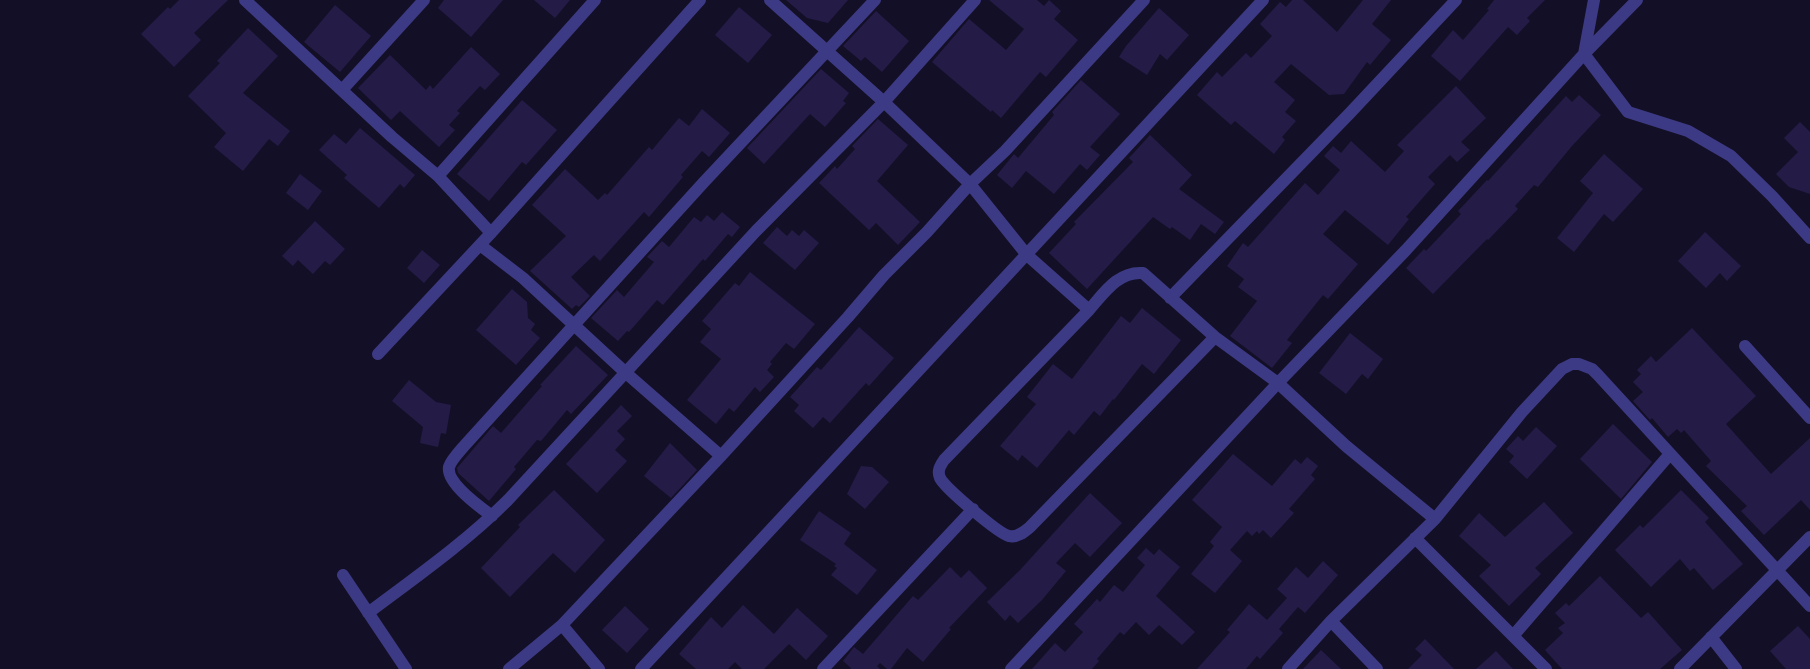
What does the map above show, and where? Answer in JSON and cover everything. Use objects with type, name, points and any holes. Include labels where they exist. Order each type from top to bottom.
[{"type":"street","points":[[342,90],[424,0]]},
{"type":"street","points":[[438,176],[595,0]]},
{"type":"street","points":[[378,354],[491,233],[700,0]]},
{"type":"street","points":[[770,0],[884,102],[970,184],[1027,255],[1089,310]]},
{"type":"street","points":[[492,516],[459,489],[451,476],[449,467],[465,445],[574,324],[875,0]]},
{"type":"street","points":[[368,613],[492,516],[756,231],[884,102],[975,0]]},
{"type":"street","points":[[510,669],[562,625],[721,456],[884,275],[927,232],[970,184],[1005,152],[1144,0]]},
{"type":"street","points":[[641,669],[1263,0]]},
{"type":"street","points":[[1170,298],[1350,113],[1456,0]]},
{"type":"street","points":[[1594,0],[1584,54],[1628,112],[1688,131],[1731,156],[1772,196],[1810,238]]},
{"type":"street","points":[[1011,669],[1278,383],[1406,250],[1584,54],[1636,0]]},
{"type":"street","points":[[249,1],[392,137],[438,176],[491,233]]},
{"type":"street","points":[[480,245],[523,278],[626,373],[721,456]]},
{"type":"street","points":[[1215,337],[1030,527],[1020,535],[1011,537],[1003,534],[972,509],[940,477],[939,466],[944,460],[1116,280],[1134,272],[1143,273],[1215,337],[1278,383],[1346,446],[1434,519]]},
{"type":"street","points":[[1745,346],[1810,418]]},
{"type":"street","points":[[1288,669],[1331,621],[1434,519],[1522,412],[1562,370],[1572,364],[1585,365],[1598,375],[1810,606]]},
{"type":"street","points":[[1513,636],[1670,454]]},
{"type":"street","points":[[823,669],[972,509]]},
{"type":"street","points":[[1680,669],[1810,537]]},
{"type":"street","points":[[1415,538],[1546,669]]},
{"type":"street","points":[[343,575],[406,669]]},
{"type":"street","points":[[1331,621],[1376,669]]},
{"type":"street","points":[[562,625],[598,669]]},
{"type":"street","points":[[1711,637],[1736,669]]},
{"type":"building","points":[[179,0],[228,0],[194,33],[201,40],[174,67],[141,34],[168,7],[170,9]]},
{"type":"building","points":[[444,0],[503,0],[471,37],[438,8]]},
{"type":"building","points":[[534,0],[570,0],[555,18]]},
{"type":"building","points":[[786,0],[848,0],[828,23],[807,18]]},
{"type":"building","points":[[989,0],[1037,0],[1044,6],[1049,0],[1061,11],[1054,19],[1078,40],[1046,77],[1040,72],[1001,118],[992,110],[991,112],[932,62],[969,19],[1006,50],[1024,29]]},
{"type":"building","points":[[1292,0],[1303,0],[1337,32],[1363,0],[1391,0],[1372,24],[1391,40],[1370,65],[1367,62],[1344,94],[1329,95],[1291,64],[1274,82],[1295,100],[1285,112],[1296,121],[1282,137],[1285,140],[1274,154],[1235,121],[1231,125],[1197,95],[1217,72],[1222,77],[1246,53],[1251,58],[1272,36],[1260,24],[1280,2],[1286,7]]},
{"type":"building","points":[[1494,0],[1545,0],[1527,18],[1530,21],[1517,35],[1508,27],[1460,81],[1431,56],[1453,30],[1463,40],[1489,10],[1487,9]]},
{"type":"building","points":[[335,5],[371,36],[340,72],[304,42]]},
{"type":"building","points":[[739,7],[772,35],[748,63],[715,35]]},
{"type":"building","points":[[1159,8],[1189,35],[1167,60],[1160,54],[1147,75],[1119,57],[1126,46]]},
{"type":"building","points":[[876,11],[909,41],[882,72],[865,57],[861,61],[843,46]]},
{"type":"building","points":[[248,28],[278,56],[243,93],[290,131],[278,146],[269,139],[243,171],[214,147],[226,133],[188,96],[220,63],[217,61]]},
{"type":"building","points":[[471,47],[500,74],[485,90],[480,86],[457,111],[460,113],[449,125],[455,130],[439,147],[400,111],[391,120],[358,88],[390,55],[426,90],[430,85],[433,89]]},
{"type":"building","points":[[821,69],[849,93],[843,101],[846,103],[825,127],[810,114],[764,164],[747,148]]},
{"type":"building","points":[[1081,80],[1120,114],[1090,147],[1100,155],[1087,170],[1080,164],[1054,194],[1026,171],[1012,188],[997,175],[1014,154],[1018,158],[1054,115],[1052,112]]},
{"type":"building","points":[[1456,86],[1486,118],[1461,142],[1470,150],[1457,162],[1450,155],[1428,177],[1435,184],[1406,217],[1409,219],[1388,245],[1345,210],[1323,234],[1358,264],[1328,299],[1323,295],[1287,340],[1292,343],[1272,368],[1230,336],[1257,301],[1238,287],[1244,279],[1227,266],[1243,243],[1248,247],[1305,183],[1318,195],[1340,170],[1324,156],[1333,146],[1341,153],[1351,141],[1385,172],[1404,151],[1397,145]]},
{"type":"building","points":[[1579,95],[1601,115],[1538,187],[1534,185],[1515,206],[1518,209],[1433,294],[1406,268],[1424,249],[1426,251],[1461,214],[1458,211],[1566,96],[1572,102]]},
{"type":"building","points":[[522,100],[557,130],[526,165],[522,162],[489,201],[457,174]]},
{"type":"building","points":[[702,109],[730,133],[709,157],[702,151],[649,217],[644,212],[600,261],[594,255],[571,277],[590,296],[579,307],[576,305],[572,309],[530,271],[566,236],[532,205],[565,169],[598,200],[605,193],[607,195],[649,147],[652,150],[679,118],[689,126]]},
{"type":"building","points":[[878,119],[908,145],[877,181],[920,222],[898,245],[876,223],[869,230],[819,183],[835,166],[837,169],[855,149],[852,146]]},
{"type":"building","points":[[1800,122],[1810,132],[1810,194],[1789,187],[1776,174],[1798,152],[1784,138]]},
{"type":"building","points":[[360,128],[415,175],[404,188],[400,184],[379,208],[344,178],[347,175],[319,150],[334,134],[346,144]]},
{"type":"building","points":[[1150,135],[1192,175],[1179,189],[1224,222],[1215,234],[1201,224],[1190,240],[1172,227],[1170,229],[1153,217],[1087,289],[1049,253],[1076,224],[1074,222],[1133,162],[1129,158]]},
{"type":"building","points":[[1604,154],[1643,189],[1613,222],[1604,214],[1574,252],[1557,238],[1593,193],[1580,181]]},
{"type":"building","points":[[300,174],[322,191],[308,210],[286,193]]},
{"type":"building","points":[[722,212],[740,227],[732,237],[728,234],[705,261],[703,259],[663,305],[657,300],[629,332],[627,331],[618,341],[591,318],[617,290],[624,297],[654,262],[647,257],[662,241],[669,247],[694,217],[701,222],[707,215],[714,221]]},
{"type":"building","points":[[315,221],[345,249],[330,265],[325,261],[313,274],[298,260],[293,266],[282,256]]},
{"type":"building","points":[[777,227],[787,236],[792,230],[799,236],[804,230],[819,243],[795,270],[763,243]]},
{"type":"building","points":[[1705,232],[1741,266],[1727,281],[1720,273],[1706,288],[1678,261]]},
{"type":"building","points":[[422,250],[440,265],[424,283],[407,268]]},
{"type":"building","points":[[750,272],[815,324],[794,349],[786,343],[770,362],[772,364],[767,370],[774,377],[760,392],[755,387],[734,412],[729,408],[716,424],[687,400],[721,359],[700,342],[711,329],[702,321],[735,283],[739,286]]},
{"type":"building","points":[[512,289],[527,302],[528,318],[535,324],[531,330],[540,338],[516,365],[476,330]]},
{"type":"building","points":[[1142,308],[1181,340],[1154,374],[1142,364],[1100,416],[1094,411],[1074,435],[1069,430],[1037,468],[1022,455],[1018,461],[1000,446],[1036,404],[1027,397],[1053,364],[1072,379],[1121,316],[1130,323]]},
{"type":"building","points":[[859,327],[894,358],[869,386],[866,383],[830,423],[823,417],[813,428],[794,411],[799,405],[790,397],[817,367],[821,370]]},
{"type":"building","points":[[1692,328],[1756,396],[1726,424],[1771,474],[1810,438],[1810,510],[1801,500],[1764,535],[1741,511],[1747,506],[1706,466],[1711,461],[1684,430],[1681,433],[1677,429],[1668,437],[1652,418],[1650,420],[1633,401],[1643,392],[1633,382],[1641,374],[1637,370],[1651,356],[1656,362]]},
{"type":"building","points":[[1350,333],[1383,359],[1368,379],[1362,374],[1346,394],[1319,373]]},
{"type":"building","points":[[576,346],[608,375],[571,414],[567,410],[541,441],[537,440],[489,501],[458,473],[457,468],[493,426],[501,433],[542,386],[540,385]]},
{"type":"building","points":[[409,380],[436,402],[451,405],[446,434],[441,433],[438,447],[420,443],[423,427],[392,401]]},
{"type":"building","points":[[621,405],[632,416],[617,431],[625,439],[615,450],[627,461],[597,493],[566,464]]},
{"type":"building","points":[[1613,424],[1652,462],[1621,499],[1580,459]]},
{"type":"building","points":[[1536,427],[1557,446],[1527,479],[1509,462],[1514,456],[1506,449],[1518,436],[1523,441]]},
{"type":"building","points":[[670,443],[697,470],[671,498],[644,476]]},
{"type":"building","points":[[1233,454],[1272,486],[1295,459],[1301,464],[1307,457],[1318,466],[1311,475],[1315,479],[1289,509],[1294,513],[1271,538],[1263,530],[1259,534],[1257,531],[1252,536],[1247,531],[1230,550],[1242,561],[1215,593],[1191,574],[1214,546],[1210,542],[1222,527],[1192,500]]},
{"type":"building","points":[[861,466],[872,467],[889,482],[865,509],[847,494]]},
{"type":"building","points":[[554,490],[605,540],[575,573],[553,553],[510,597],[481,568],[520,527],[518,525]]},
{"type":"building","points":[[1681,490],[1709,518],[1705,522],[1743,564],[1713,590],[1694,568],[1690,571],[1680,559],[1651,587],[1615,550],[1640,525],[1643,528]]},
{"type":"building","points":[[1090,493],[1122,523],[1090,557],[1075,543],[1056,563],[1066,571],[1042,600],[1018,623],[1010,615],[1005,621],[987,602],[1020,570]]},
{"type":"building","points":[[1544,502],[1573,533],[1535,568],[1541,574],[1509,606],[1479,576],[1491,565],[1459,536],[1479,513],[1505,537]]},
{"type":"building","points":[[819,511],[851,533],[844,544],[877,570],[857,595],[831,575],[837,568],[834,566],[836,564],[800,540]]},
{"type":"building","points":[[1146,548],[1154,555],[1159,549],[1180,567],[1156,596],[1195,632],[1182,645],[1159,625],[1149,635],[1136,622],[1124,635],[1120,632],[1097,659],[1099,661],[1092,669],[1032,669],[1055,643],[1065,652],[1083,632],[1074,624],[1097,599],[1100,602],[1114,585],[1123,592],[1145,565],[1137,558]]},
{"type":"building","points":[[1323,561],[1338,575],[1305,613],[1298,607],[1279,629],[1283,633],[1260,659],[1257,656],[1246,669],[1197,669],[1230,632],[1227,630],[1249,604],[1267,620],[1287,598],[1277,589],[1296,567],[1308,578]]},
{"type":"building","points":[[950,567],[961,578],[969,570],[987,588],[949,628],[951,629],[923,662],[907,648],[891,669],[887,669],[880,663],[877,666],[880,669],[850,669],[843,661],[854,647],[863,654],[913,596],[918,600]]},
{"type":"building","points":[[1600,576],[1641,618],[1648,612],[1682,650],[1660,669],[1562,669],[1545,650],[1563,633],[1558,628],[1565,623],[1555,613],[1566,603],[1569,606]]},
{"type":"building","points":[[743,605],[774,634],[797,608],[828,636],[806,660],[789,644],[764,669],[742,669],[735,662],[728,669],[696,669],[679,654],[711,617],[722,628]]},
{"type":"building","points":[[625,606],[649,629],[627,653],[602,630]]},
{"type":"building","points":[[1798,626],[1810,639],[1810,669],[1786,669],[1770,651]]},
{"type":"building","points":[[1425,639],[1454,669],[1408,669],[1422,655],[1415,649]]},
{"type":"building","points":[[1321,650],[1341,669],[1303,669]]},
{"type":"building","points":[[1496,651],[1513,669],[1476,669]]}]
